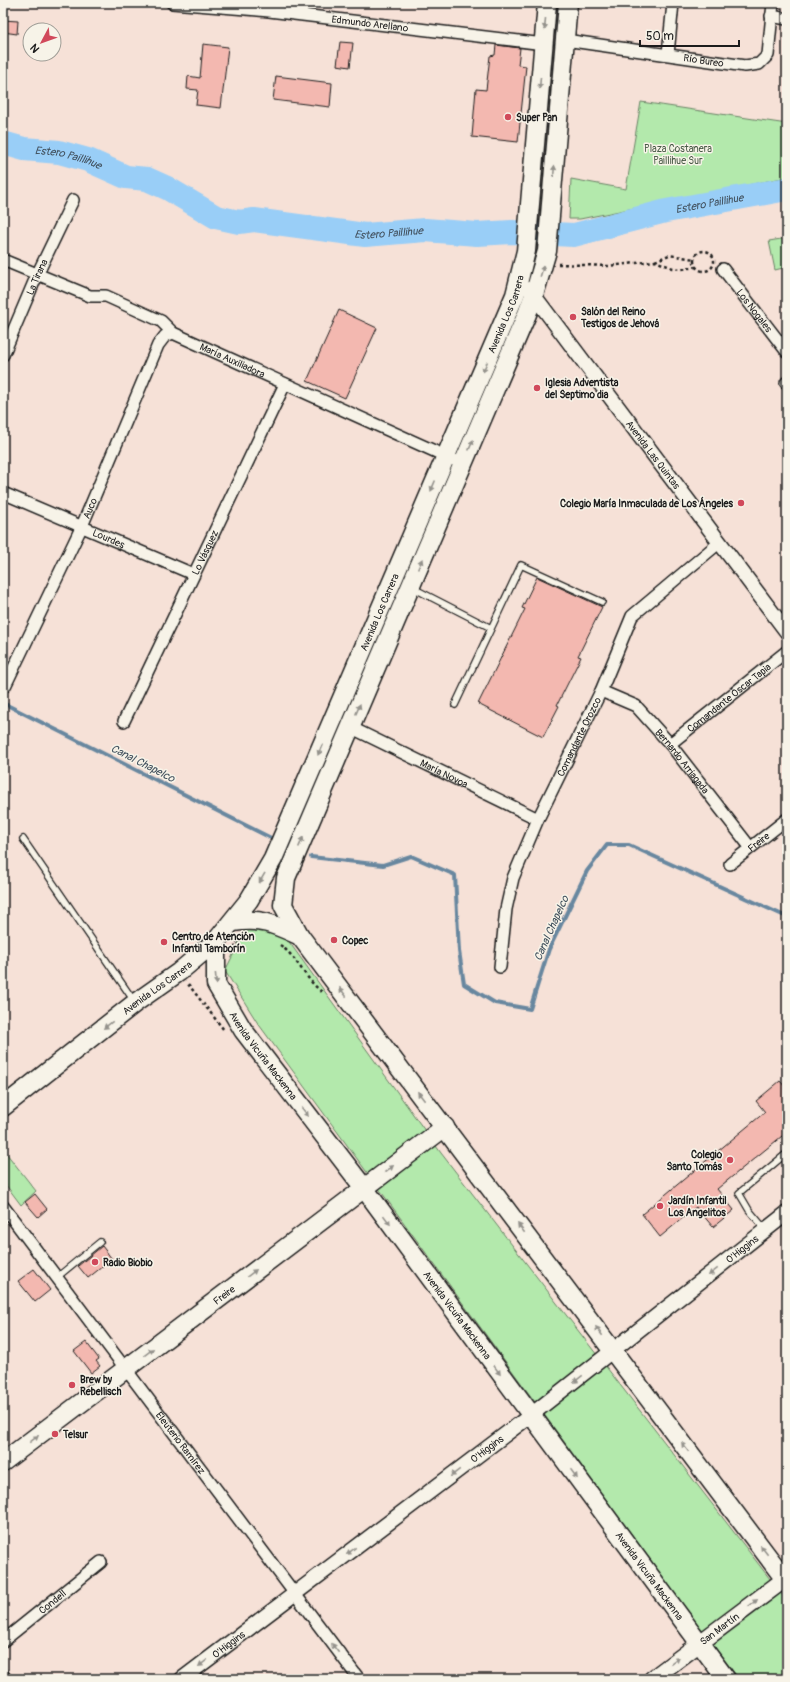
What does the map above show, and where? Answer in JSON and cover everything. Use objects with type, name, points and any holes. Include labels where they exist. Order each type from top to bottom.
[{"type":"main road","name":"Avenida Los Carrera","points":[[3,1107],[135,1003],[180,972],[216,941],[233,922],[249,900],[273,859],[515,295],[526,251],[547,3]]},
{"type":"main road","name":"Avenida Los Carrera","points":[[300,936],[284,905],[286,878],[534,295],[545,257],[568,3]]},
{"type":"main road","points":[[233,922],[257,920],[269,922],[300,936],[786,1579]]},
{"type":"main road","name":"Avenida Vicuña Mackenna","points":[[216,941],[216,984],[243,1030],[364,1188],[726,1679]]},
{"type":"main road","name":"Freire","points":[[3,1462],[445,1127]]},
{"type":"main road","name":"San Martín","points":[[652,1679],[786,1579]]},
{"type":"street","name":"Edmundo Arellano","points":[[172,3],[270,7],[544,44]]},
{"type":"street","points":[[668,54],[673,3]]},
{"type":"street","points":[[773,3],[771,16],[787,19]]},
{"type":"street","name":"Río Bureo","points":[[565,40],[745,66],[759,64],[768,55],[771,16]]},
{"type":"street","name":"La Tirana","points":[[3,355],[37,275],[73,200]]},
{"type":"street","name":"María Auxiliadora","points":[[3,260],[90,296],[106,296],[161,321],[173,333],[463,464]]},
{"type":"street","name":"Los Nogales","points":[[723,269],[787,352]]},
{"type":"street","name":"Avenida Las Quintas","points":[[520,277],[787,632]]},
{"type":"street","name":"Auco","points":[[4,686],[82,526],[158,345],[165,336],[173,333]]},
{"type":"street","name":"Lo Vásquez","points":[[124,720],[285,384]]},
{"type":"street","name":"Lourdes","points":[[3,492],[193,574]]},
{"type":"street","name":"Comandante Orozco","points":[[500,966],[506,909],[513,878],[538,819],[601,691],[632,616],[720,542]]},
{"type":"street","name":"Comandante Óscar Tapia","points":[[670,744],[787,651]]},
{"type":"street","name":"Bernardo Arriagada","points":[[601,691],[636,706],[670,744],[750,847]]},
{"type":"street","name":"María Novoa","points":[[350,728],[538,819]]},
{"type":"street","name":"Freire","points":[[730,864],[787,819]]},
{"type":"street","name":"Eleuterio Ramírez","points":[[3,1206],[359,1679]]},
{"type":"street","name":"O'Higgins","points":[[182,1679],[531,1415],[784,1217]]},
{"type":"street","name":"Condell","points":[[3,1641],[102,1562]]},
{"type":"street","points":[[3,1675],[6,1679]]},
{"type":"lane","points":[[455,705],[521,565],[602,602]]},
{"type":"lane","points":[[411,587],[491,628]]},
{"type":"lane","points":[[23,839],[135,1003]]},
{"type":"lane","points":[[766,1230],[749,1210],[739,1193],[787,1153]]},
{"type":"lane","points":[[56,1278],[100,1242]]},
{"type":"path","points":[[655,262],[674,268],[682,269],[696,267],[699,270],[707,271],[711,269],[714,260],[709,252],[700,252],[695,259],[696,267]]},
{"type":"path","points":[[545,257],[608,266],[655,262],[669,255],[695,259]]},
{"type":"green space","name":"Plaza Costanera Paillihue Sur","points":[[641,102],[787,124],[787,177],[580,219],[569,219],[571,179],[626,189]]},
{"type":"green space","points":[[787,238],[787,267],[775,270],[769,241]]},
{"type":"green space","points":[[269,926],[287,939],[441,1153],[787,1601],[787,1679],[739,1679],[257,1022],[225,971],[245,931]]},
{"type":"green space","points":[[3,1149],[36,1191],[21,1205],[3,1181]]},
{"type":"building","points":[[3,20],[18,21],[17,34],[3,32]]},
{"type":"building","points":[[340,42],[353,43],[350,67],[337,65]]},
{"type":"building","points":[[203,44],[228,47],[221,108],[196,105],[198,90],[187,89],[188,76],[200,78]]},
{"type":"building","points":[[496,45],[520,48],[518,65],[526,66],[518,142],[472,137],[476,89],[486,90],[490,56],[495,55]]},
{"type":"building","points":[[276,76],[332,83],[330,107],[273,100]]},
{"type":"building","points":[[339,310],[377,328],[345,398],[307,381]]},
{"type":"building","points":[[537,577],[602,607],[578,656],[581,657],[557,705],[559,706],[543,737],[478,704],[525,609],[522,608]]},
{"type":"building","name":"Colegio Santo Tomás","points":[[780,1081],[787,1089],[787,1132],[717,1189],[734,1210],[713,1227],[696,1207],[660,1237],[642,1214],[765,1112],[756,1101]]},
{"type":"building","points":[[35,1194],[47,1209],[38,1217],[25,1202]]},
{"type":"building","name":"Radio Biobio","points":[[102,1246],[112,1259],[88,1278],[78,1266]]},
{"type":"building","points":[[34,1269],[50,1290],[35,1302],[18,1281]]},
{"type":"building","points":[[86,1342],[99,1359],[96,1361],[100,1366],[91,1373],[74,1351]]},
{"type":"waterway","name":"Estero Paillihue","points":[[3,143],[24,149],[59,152],[88,160],[126,177],[147,179],[167,188],[216,217],[239,222],[254,220],[365,235],[425,230],[477,234],[512,232],[574,235],[666,211],[787,189]]},
{"type":"waterway","name":"Canal Chapelco","points":[[3,703],[275,840]]},
{"type":"waterway","name":"Canal Chapelco","points":[[311,857],[383,865],[411,856],[455,875],[459,951],[464,984],[495,1003],[530,1009],[549,949],[587,871],[607,845],[629,845],[787,917]]},
{"type":"place","name":"Super Pan","points":[[508,117]]},
{"type":"place","name":"Salón del Reino Testigos de Jehová","points":[[573,317]]},
{"type":"place","name":"Iglesia Adventista del Septimo dia","points":[[537,388]]},
{"type":"place","name":"Colegio María Inmaculada de Los Ángeles","points":[[741,503]]},
{"type":"place","name":"Copec","points":[[334,940]]},
{"type":"place","name":"Centro de Atención Infantil Tamborín","points":[[164,942]]},
{"type":"place","name":"Colegio Santo Tomás","points":[[730,1160]]},
{"type":"place","name":"Jardín Infantil Los Angelitos","points":[[660,1206]]},
{"type":"place","name":"Radio Biobio","points":[[95,1262]]},
{"type":"place","name":"Brew by Rebellisch","points":[[72,1385]]},
{"type":"place","name":"Telsur","points":[[55,1434]]}]
